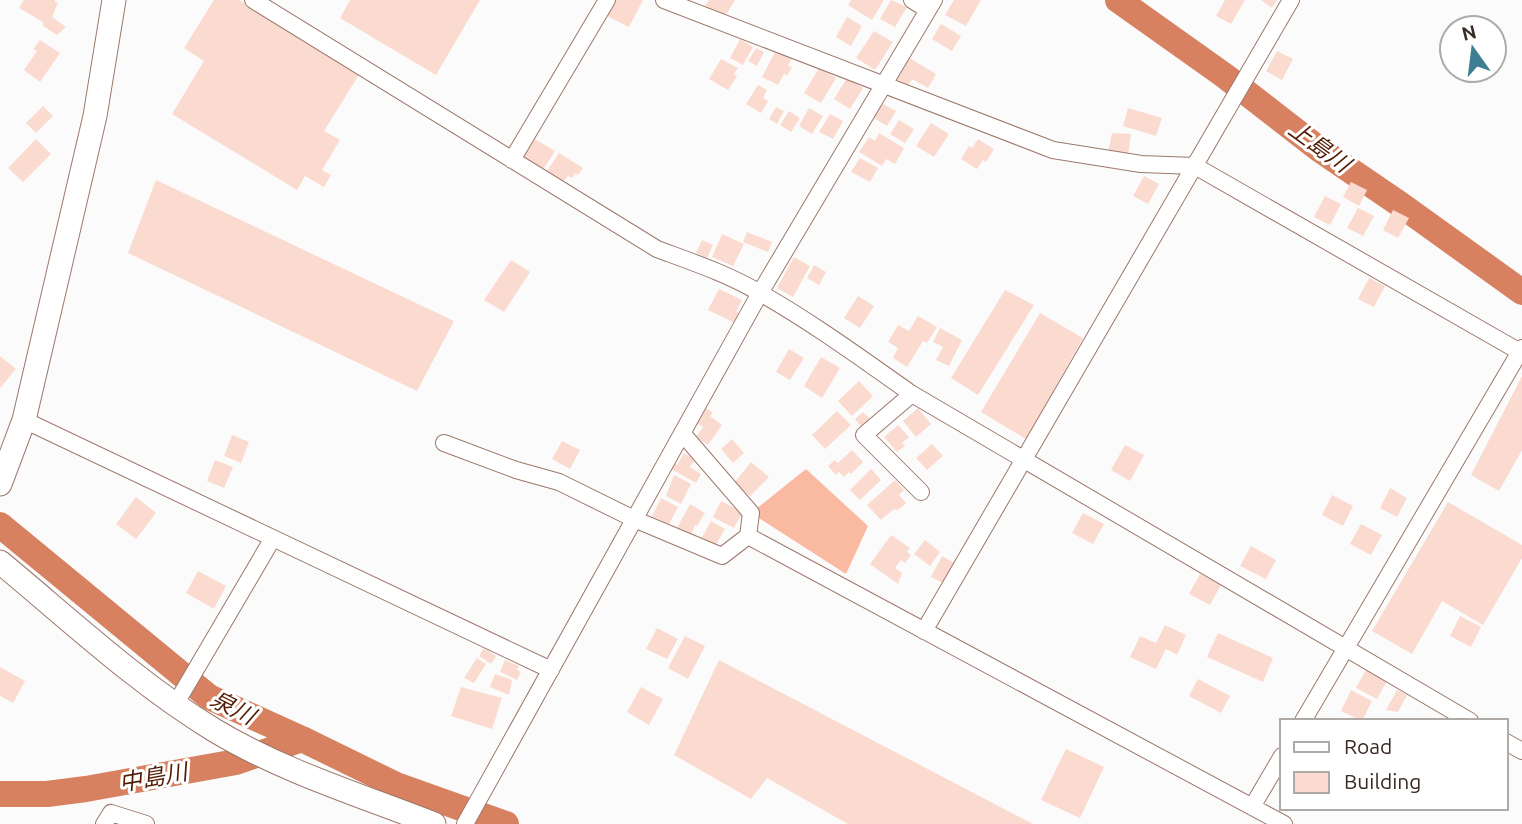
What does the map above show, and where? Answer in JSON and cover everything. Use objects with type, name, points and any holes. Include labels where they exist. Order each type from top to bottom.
[{"type":"street","points":[[0,484],[24,420],[95,116],[114,0]]},
{"type":"street","points":[[253,0],[657,249],[721,274],[760,293],[835,340],[912,394],[1467,719]]},
{"type":"street","points":[[512,160],[607,0]]},
{"type":"street","points":[[664,0],[1053,150],[1141,164],[1195,166],[1521,351],[1304,719]]},
{"type":"street","points":[[464,824],[760,293],[931,5],[912,0]]},
{"type":"street","points":[[924,631],[1291,0]]},
{"type":"street","points":[[912,394],[864,435],[921,492]]},
{"type":"street","points":[[24,420],[551,670]]},
{"type":"street","points":[[444,443],[516,470],[559,482],[634,519],[722,556],[748,536],[751,513],[682,433]]},
{"type":"street","points":[[748,536],[1284,824]]},
{"type":"street","points":[[176,705],[273,538]]},
{"type":"street","points":[[0,562],[176,705],[250,750],[296,771],[434,824]]},
{"type":"street","points":[[1252,807],[1280,759]]},
{"type":"street","points":[[104,824],[111,813],[146,824]]},
{"type":"shaded area","points":[[806,469],[868,526],[846,574],[751,513]]},
{"type":"building","points":[[24,0],[55,0],[58,3],[52,17],[66,27],[57,35],[43,26],[43,22],[19,8]]},
{"type":"building","points":[[214,0],[239,0],[360,73],[324,131],[340,140],[322,170],[331,175],[324,187],[305,176],[297,190],[172,114],[204,61],[184,48]]},
{"type":"building","points":[[350,0],[480,0],[436,75],[340,18]]},
{"type":"building","points":[[616,0],[643,0],[629,27],[607,16]]},
{"type":"building","points":[[709,0],[735,0],[724,18],[705,6]]},
{"type":"building","points":[[851,0],[884,0],[872,20],[848,5]]},
{"type":"building","points":[[891,0],[907,7],[895,27],[880,19]]},
{"type":"building","points":[[954,0],[981,0],[966,26],[945,15]]},
{"type":"building","points":[[1225,0],[1245,0],[1231,24],[1216,16]]},
{"type":"building","points":[[1261,0],[1277,0],[1272,8]]},
{"type":"building","points":[[847,17],[862,26],[851,46],[836,37]]},
{"type":"building","points":[[941,24],[961,36],[952,51],[932,39]]},
{"type":"building","points":[[874,31],[893,42],[875,70],[856,58]]},
{"type":"building","points":[[740,39],[753,47],[743,65],[730,58]]},
{"type":"building","points":[[40,40],[60,53],[40,82],[24,70],[37,51],[33,49]]},
{"type":"building","points":[[756,48],[764,52],[757,66],[748,61]]},
{"type":"building","points":[[1277,51],[1293,59],[1282,80],[1266,71]]},
{"type":"building","points":[[775,52],[792,58],[788,66],[792,67],[778,85],[762,77]]},
{"type":"building","points":[[908,57],[936,74],[928,88],[912,79],[908,85],[896,79]]},
{"type":"building","points":[[721,59],[738,68],[734,74],[737,76],[728,90],[709,79]]},
{"type":"building","points":[[819,68],[836,78],[821,103],[804,93]]},
{"type":"building","points":[[847,78],[863,88],[850,109],[834,99]]},
{"type":"building","points":[[758,85],[767,90],[763,98],[768,101],[761,113],[746,104]]},
{"type":"building","points":[[881,103],[896,111],[887,126],[872,117]]},
{"type":"building","points":[[43,106],[53,116],[36,133],[26,123]]},
{"type":"building","points":[[776,107],[784,111],[777,124],[769,119]]},
{"type":"building","points":[[809,108],[823,116],[812,134],[799,126]]},
{"type":"building","points":[[1128,108],[1162,118],[1156,136],[1123,126]]},
{"type":"building","points":[[789,111],[800,118],[791,132],[780,125]]},
{"type":"building","points":[[830,114],[843,121],[833,139],[819,132]]},
{"type":"building","points":[[899,120],[914,129],[905,143],[890,134]]},
{"type":"building","points":[[931,123],[949,134],[934,157],[916,146]]},
{"type":"building","points":[[879,133],[904,148],[895,164],[886,159],[882,166],[859,152],[869,137],[875,141]]},
{"type":"building","points":[[1112,133],[1131,134],[1128,155],[1108,152]]},
{"type":"building","points":[[36,139],[51,154],[23,182],[8,168]]},
{"type":"building","points":[[535,139],[555,151],[543,170],[523,158]]},
{"type":"building","points":[[978,139],[994,149],[986,162],[983,160],[977,169],[961,159],[969,146],[972,148]]},
{"type":"building","points":[[559,153],[583,168],[578,175],[575,173],[572,178],[568,176],[563,182],[547,171]]},
{"type":"building","points":[[860,158],[878,168],[870,182],[851,172]]},
{"type":"building","points":[[1144,176],[1159,184],[1148,204],[1133,196]]},
{"type":"building","points":[[156,180],[454,321],[417,391],[128,253]]},
{"type":"building","points":[[1351,182],[1367,190],[1359,206],[1343,197]]},
{"type":"building","points":[[1325,196],[1341,204],[1330,225],[1314,217]]},
{"type":"building","points":[[1358,208],[1374,216],[1363,236],[1347,228]]},
{"type":"building","points":[[1393,210],[1409,218],[1398,238],[1383,230]]},
{"type":"building","points":[[747,232],[772,242],[768,252],[743,242]]},
{"type":"building","points":[[722,234],[744,244],[733,266],[712,257]]},
{"type":"building","points":[[702,240],[713,245],[707,258],[696,253]]},
{"type":"building","points":[[794,257],[810,266],[793,297],[777,288]]},
{"type":"building","points":[[511,260],[530,272],[504,312],[484,300]]},
{"type":"building","points":[[814,265],[826,272],[819,285],[807,278]]},
{"type":"building","points":[[1369,278],[1385,286],[1374,307],[1358,299]]},
{"type":"building","points":[[719,289],[742,300],[736,312],[740,313],[735,323],[708,310]]},
{"type":"building","points":[[1005,290],[1034,305],[978,395],[951,378]]},
{"type":"building","points":[[858,296],[874,306],[860,328],[844,318]]},
{"type":"building","points":[[1040,313],[1083,338],[1026,439],[981,412]]},
{"type":"building","points":[[918,316],[937,327],[927,343],[923,341],[907,367],[893,358],[898,348],[888,342],[898,325],[909,331]]},
{"type":"building","points":[[940,328],[962,340],[949,366],[936,360],[943,347],[933,342]]},
{"type":"building","points":[[789,349],[804,358],[790,380],[776,372]]},
{"type":"building","points":[[0,356],[16,369],[0,388]]},
{"type":"building","points":[[821,357],[840,368],[822,398],[804,386]]},
{"type":"building","points":[[1522,376],[1522,450],[1499,491],[1471,475]]},
{"type":"building","points":[[859,381],[873,396],[852,416],[838,401]]},
{"type":"building","points":[[706,408],[713,413],[710,416],[722,425],[708,445],[696,437],[703,427],[696,423]]},
{"type":"building","points":[[918,408],[931,424],[916,437],[903,421]]},
{"type":"building","points":[[837,411],[851,425],[825,449],[812,435]]},
{"type":"building","points":[[863,412],[871,420],[862,428],[855,419]]},
{"type":"building","points":[[898,425],[909,437],[902,443],[905,446],[897,452],[884,437]]},
{"type":"building","points":[[232,435],[249,442],[241,463],[224,456]]},
{"type":"building","points":[[732,439],[744,453],[733,463],[721,449]]},
{"type":"building","points":[[562,441],[580,450],[570,469],[552,459]]},
{"type":"building","points":[[932,444],[943,456],[927,470],[916,458]]},
{"type":"building","points":[[1125,445],[1144,455],[1130,481],[1111,470]]},
{"type":"building","points":[[852,450],[863,462],[851,474],[849,472],[844,477],[839,472],[836,475],[828,466],[835,460],[838,463]]},
{"type":"building","points":[[684,453],[695,459],[690,467],[701,474],[696,483],[671,469],[674,463],[677,465]]},
{"type":"building","points":[[215,460],[233,467],[224,488],[207,481]]},
{"type":"building","points":[[751,462],[769,477],[750,496],[734,483]]},
{"type":"building","points":[[871,469],[881,480],[860,500],[850,490]]},
{"type":"building","points":[[674,475],[691,484],[681,504],[666,496]]},
{"type":"building","points":[[895,480],[904,490],[899,495],[906,503],[881,520],[867,505]]},
{"type":"building","points":[[1390,488],[1407,498],[1397,517],[1380,508]]},
{"type":"building","points":[[1332,495],[1353,506],[1343,526],[1322,515]]},
{"type":"building","points":[[136,497],[156,513],[136,539],[116,524]]},
{"type":"building","points":[[661,498],[678,507],[669,524],[652,516]]},
{"type":"building","points":[[721,501],[743,512],[734,528],[713,517]]},
{"type":"building","points":[[1448,502],[1522,545],[1522,558],[1483,625],[1442,601],[1412,654],[1372,631]]},
{"type":"building","points":[[690,504],[705,513],[691,535],[677,528]]},
{"type":"building","points":[[1083,513],[1104,524],[1093,544],[1072,533]]},
{"type":"building","points":[[711,521],[725,529],[715,546],[701,539]]},
{"type":"building","points":[[1361,524],[1382,535],[1371,555],[1350,544]]},
{"type":"building","points":[[891,535],[910,548],[907,552],[911,555],[905,563],[901,560],[895,568],[902,573],[898,584],[870,564]]},
{"type":"building","points":[[925,540],[940,552],[930,566],[914,554]]},
{"type":"building","points":[[1251,546],[1276,560],[1266,579],[1240,566]]},
{"type":"building","points":[[942,556],[956,564],[945,584],[931,577]]},
{"type":"building","points":[[198,571],[226,586],[214,609],[186,593]]},
{"type":"building","points":[[1200,574],[1221,585],[1210,605],[1189,594]]},
{"type":"building","points":[[1460,616],[1481,627],[1471,647],[1450,636]]},
{"type":"building","points":[[1165,625],[1186,635],[1177,655],[1166,649],[1156,669],[1130,657],[1140,636],[1156,643]]},
{"type":"building","points":[[657,628],[678,639],[667,659],[646,649]]},
{"type":"building","points":[[1218,633],[1273,658],[1263,682],[1207,657]]},
{"type":"building","points":[[685,636],[705,646],[688,679],[668,668]]},
{"type":"building","points":[[484,648],[496,656],[491,664],[479,656]]},
{"type":"building","points":[[477,658],[486,664],[474,683],[464,678]]},
{"type":"building","points":[[505,660],[519,666],[517,670],[521,672],[517,680],[500,672]]},
{"type":"building","points":[[719,660],[1033,824],[848,824],[767,778],[751,799],[674,755]]},
{"type":"building","points":[[0,667],[25,681],[13,703],[0,696]]},
{"type":"building","points":[[1367,668],[1388,679],[1377,699],[1356,688]]},
{"type":"building","points":[[495,674],[512,680],[509,695],[490,687]]},
{"type":"building","points":[[1198,679],[1230,696],[1221,713],[1189,696]]},
{"type":"building","points":[[461,687],[502,698],[492,729],[451,716]]},
{"type":"building","points":[[641,687],[663,699],[649,725],[627,712]]},
{"type":"building","points":[[1351,690],[1372,701],[1363,719],[1341,711]]},
{"type":"building","points":[[1397,690],[1407,695],[1398,712],[1386,710]]},
{"type":"building","points":[[1066,749],[1104,767],[1080,818],[1041,800]]},
{"type":"waterway","name":"上島川","points":[[1118,0],[1225,76],[1319,149],[1522,292]]},
{"type":"waterway","name":"泉川","points":[[0,525],[209,697],[396,785],[506,824]]},
{"type":"waterway","name":"中島川","points":[[0,794],[47,794],[86,789],[236,762],[302,739]]}]
